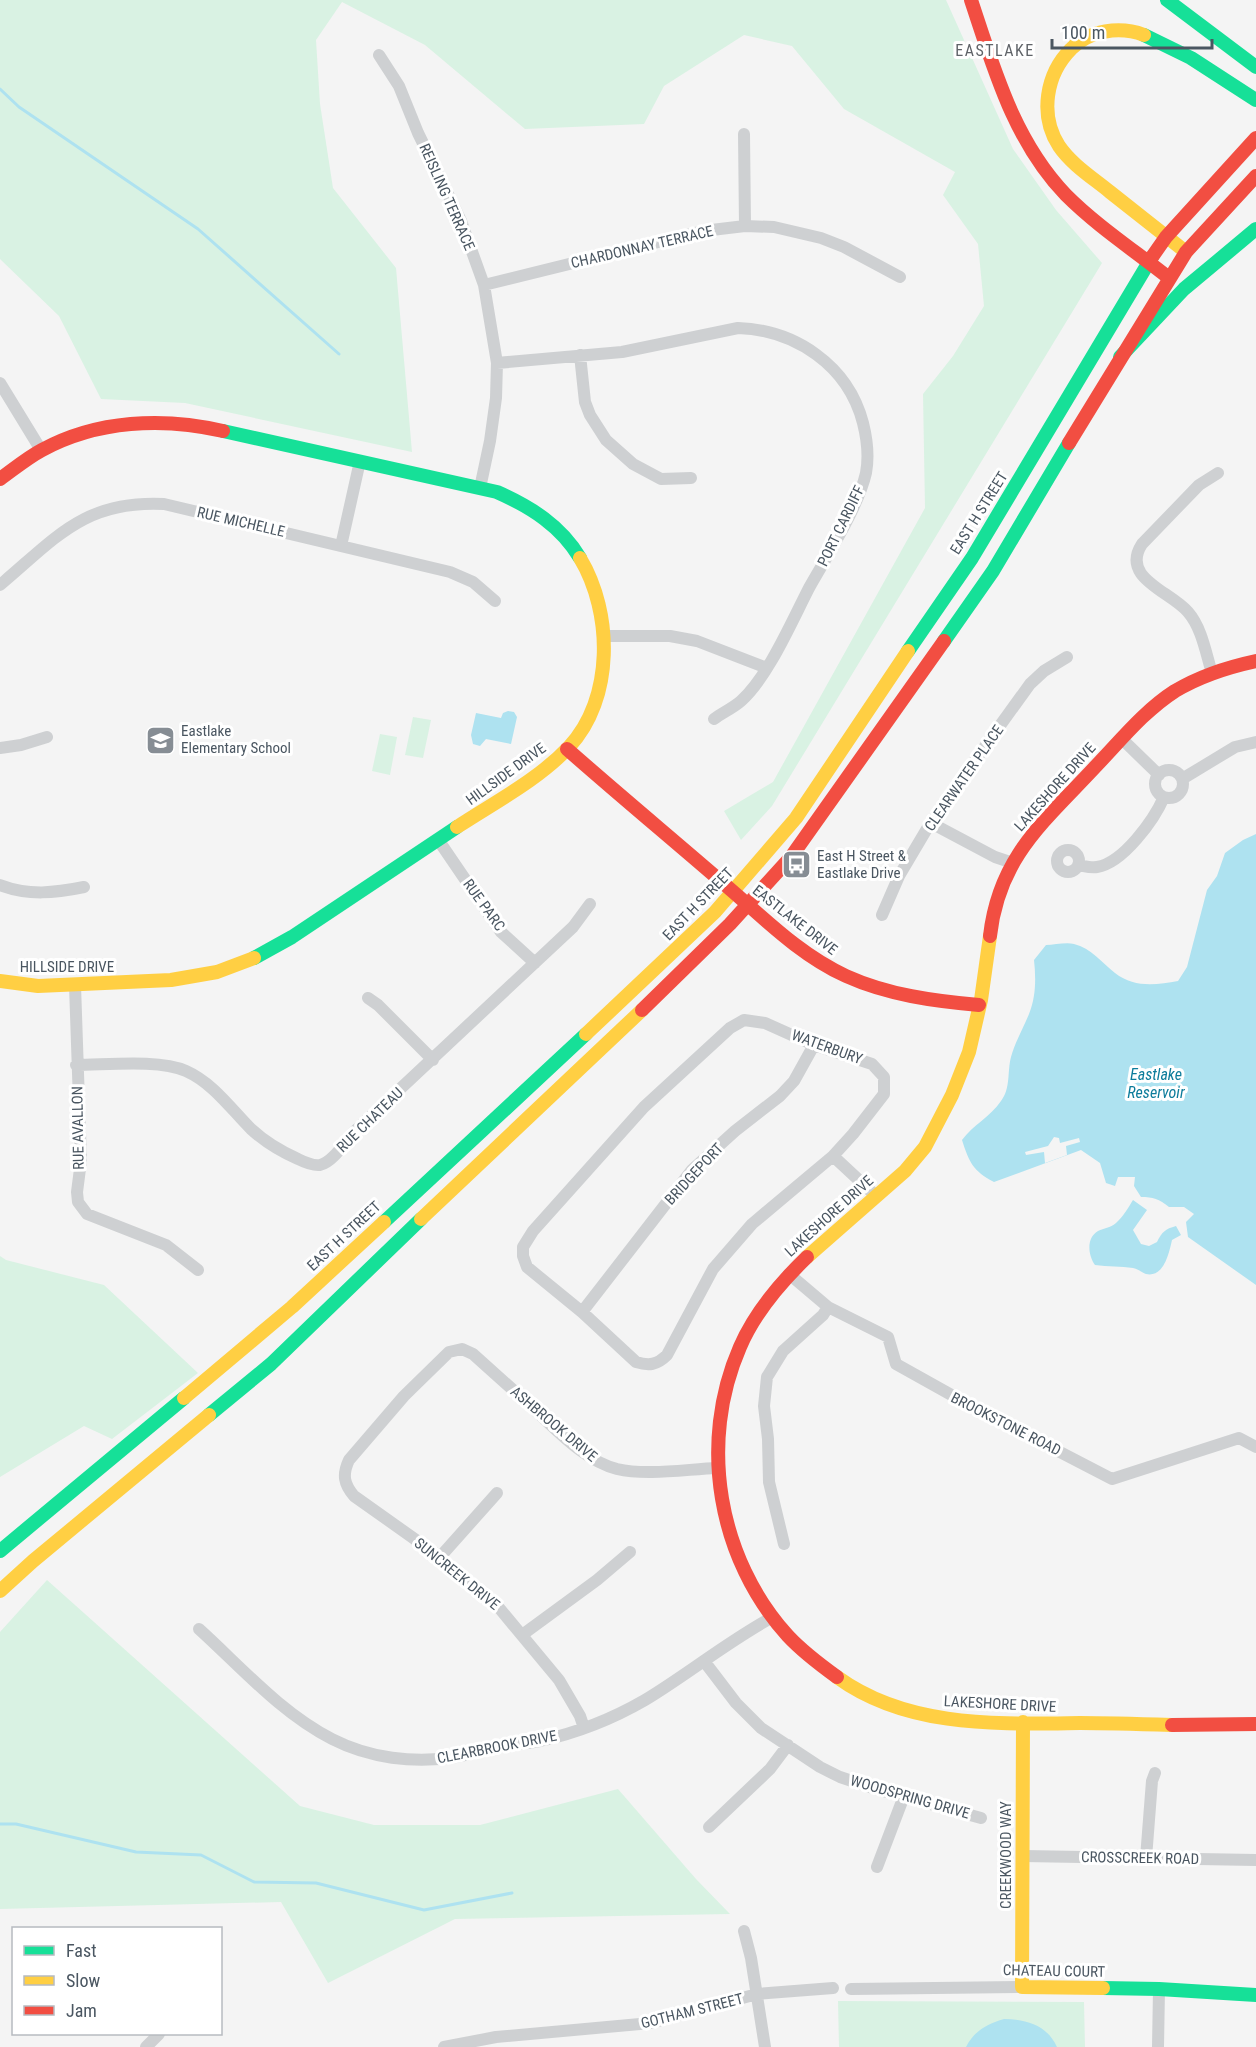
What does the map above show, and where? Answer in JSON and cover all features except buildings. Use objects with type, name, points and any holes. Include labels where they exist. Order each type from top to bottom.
[{"type":"main road","points":[[971,0],[1010,111],[1033,156],[1053,182],[1077,206],[1169,278]]},
{"type":"main road","points":[[1167,0],[1256,67]]},
{"type":"main road","points":[[1186,252],[1068,158],[1056,143],[1049,126],[1046,107],[1050,81],[1058,64],[1070,49],[1094,34],[1113,30],[1134,31],[1163,41],[1253,98]]},
{"type":"main road","name":"EAST H STREET","points":[[0,1551],[292,1307],[657,968],[733,892],[796,818],[972,558],[1166,237],[1256,138]]},
{"type":"main road","points":[[0,1590],[271,1364],[484,1158],[679,975],[791,857],[993,571],[1120,357],[1186,252],[1256,176]]},
{"type":"main road","points":[[1120,357],[1184,289],[1256,229]]},
{"type":"main road","name":"HILLSIDE DRIVE","points":[[0,479],[41,450],[93,430],[130,424],[165,422],[198,425],[497,492],[531,508],[567,539],[585,564],[591,578],[601,606],[604,636],[604,664],[596,698],[580,733],[567,749],[545,770],[292,937],[248,962],[217,972],[171,980],[38,986],[0,981]]},
{"type":"main road","name":"LAKESHORE DRIVE","points":[[1256,661],[1212,673],[1162,700],[1134,725],[1033,833],[1005,875],[997,896],[986,976],[975,1033],[947,1106],[918,1158],[817,1245],[764,1304],[740,1346],[730,1377],[720,1422],[718,1468],[721,1505],[731,1540],[748,1581],[771,1618],[814,1662],[849,1685],[885,1703],[921,1714],[948,1719],[1256,1724]]},
{"type":"main road","name":"EASTLAKE DRIVE","points":[[567,749],[747,905],[799,948],[828,967],[848,977],[898,993],[980,1005]]},
{"type":"main road","name":"CREEKWOOD WAY","points":[[1022,1987],[1023,1722]]},
{"type":"main road","name":"CHATEAU COURT","points":[[1022,1987],[1159,1989],[1256,1995]]},
{"type":"street","name":"REISLING TERRACE","points":[[379,55],[399,86],[418,133],[461,221],[484,285],[497,363],[496,406],[480,488]]},
{"type":"street","points":[[744,134],[745,226]]},
{"type":"street","name":"CHARDONNAY TERRACE","points":[[484,285],[704,231],[745,226],[774,227],[821,238],[844,247],[875,266],[900,277]]},
{"type":"street","name":"PORT CARDIFF","points":[[497,363],[622,352],[738,328],[751,329],[777,334],[813,352],[833,369],[850,392],[861,417],[867,445],[866,474],[854,504],[767,668],[741,701],[714,719]]},
{"type":"street","points":[[580,355],[585,402],[590,415],[606,440],[633,464],[661,479],[691,478]]},
{"type":"street","points":[[0,383],[41,450]]},
{"type":"street","points":[[341,546],[360,461]]},
{"type":"street","points":[[1212,673],[1200,635],[1188,612],[1140,572],[1135,562],[1136,553],[1142,544],[1199,485],[1218,473]]},
{"type":"street","name":"RUE MICHELLE","points":[[0,585],[72,524],[101,511],[134,504],[164,504],[450,572],[474,582],[495,601]]},
{"type":"street","points":[[604,636],[670,636],[697,641],[767,668]]},
{"type":"street","name":"CLEARWATER PLACE","points":[[882,915],[898,876],[931,823],[1030,684],[1044,671],[1067,657]]},
{"type":"street","points":[[0,748],[21,745],[47,737]]},
{"type":"street","points":[[1122,740],[1159,775]]},
{"type":"street","points":[[1182,779],[1235,747],[1256,742]]},
{"type":"street","points":[[1171,771],[1182,779],[1180,792],[1173,797],[1164,797],[1155,787],[1162,772],[1171,771]]},
{"type":"street","points":[[1078,865],[1096,867],[1109,863],[1123,853],[1158,811],[1164,797]]},
{"type":"street","points":[[931,823],[995,857],[1013,863]]},
{"type":"street","name":"RUE PARC","points":[[439,841],[501,932],[535,963]]},
{"type":"street","points":[[0,885],[20,891],[42,893],[84,887]]},
{"type":"street","name":"RUE CHATEAU","points":[[76,1065],[149,1065],[186,1071],[200,1078],[224,1099],[253,1131],[286,1154],[309,1164],[320,1165],[332,1158],[353,1133],[573,927],[590,903]]},
{"type":"street","name":"RUE AVALLON","points":[[75,985],[81,1161],[76,1192],[78,1202],[87,1214],[166,1245],[198,1270]]},
{"type":"street","points":[[368,998],[378,1005],[433,1060]]},
{"type":"street","name":"WATERBURY","points":[[744,1020],[765,1023],[814,1045],[872,1064],[881,1071],[885,1082],[884,1094],[854,1134],[833,1156],[752,1224],[713,1269],[667,1355],[660,1362],[646,1366],[636,1362],[582,1312],[527,1267],[523,1256],[523,1247],[533,1231],[650,1101],[744,1020]]},
{"type":"street","name":"BRIDGEPORT","points":[[582,1312],[692,1170],[735,1131],[780,1096],[794,1081],[814,1045]]},
{"type":"street","points":[[833,1156],[876,1196]]},
{"type":"street","name":"BROOKSTONE ROAD","points":[[789,1274],[828,1307],[888,1337],[896,1364],[1112,1479],[1239,1438],[1256,1447]]},
{"type":"street","points":[[784,1544],[769,1482],[768,1439],[764,1406],[767,1377],[783,1351],[828,1307]]},
{"type":"street","name":"ASHBROOK DRIVE","points":[[354,1496],[346,1486],[344,1471],[353,1455],[404,1396],[449,1352],[462,1349],[474,1354],[560,1432],[600,1463],[618,1469],[636,1471],[718,1468]]},
{"type":"street","points":[[440,1557],[497,1493]]},
{"type":"street","name":"SUNCREEK DRIVE","points":[[354,1496],[440,1557],[500,1608],[559,1680],[580,1716],[584,1728]]},
{"type":"street","points":[[522,1635],[597,1580],[630,1551]]},
{"type":"street","name":"CLEARBROOK DRIVE","points":[[199,1629],[300,1719],[331,1738],[376,1755],[407,1760],[449,1758],[542,1740],[584,1728],[644,1700],[771,1618]]},
{"type":"street","name":"WOODSPRING DRIVE","points":[[704,1661],[736,1703],[761,1728],[820,1767],[840,1777],[981,1818]]},
{"type":"street","points":[[710,1827],[770,1769],[788,1745]]},
{"type":"street","points":[[1146,1858],[1152,1781],[1155,1773]]},
{"type":"street","points":[[877,1867],[904,1796]]},
{"type":"street","name":"CROSSCREEK ROAD","points":[[1023,1856],[1256,1860]]},
{"type":"street","points":[[744,1931],[765,2047]]},
{"type":"street","name":"CHATEAU COURT","points":[[851,1989],[1022,1987]]},
{"type":"street","name":"GOTHAM STREET","points":[[444,2047],[496,2037],[651,2023],[757,1994],[833,1988]]},
{"type":"street","points":[[1158,2047],[1159,1989]]},
{"type":"street","points":[[146,2047],[158,2035]]},
{"type":"green space","points":[[0,0],[946,0],[1013,149],[1056,210],[1102,263],[772,806],[741,840],[724,811],[773,782],[925,508],[923,394],[953,356],[984,306],[978,244],[943,195],[955,172],[844,109],[792,46],[744,35],[664,86],[644,124],[525,129],[425,45],[342,2],[316,40],[320,104],[333,188],[396,268],[412,452],[185,403],[101,399],[59,316],[0,259]]},
{"type":"green space","points":[[413,717],[431,720],[423,758],[405,755]]},
{"type":"green space","points":[[380,734],[397,737],[390,775],[372,771]]},
{"type":"green space","points":[[0,1256],[6,1260],[104,1285],[198,1373],[112,1439],[84,1426],[0,1477]]},
{"type":"green space","points":[[47,1580],[300,1806],[374,1825],[480,1825],[618,1789],[696,1879],[730,1914],[455,1919],[328,1983],[281,1902],[0,1909],[0,1632]]},
{"type":"green space","points":[[838,2001],[1084,2002],[1085,2047],[839,2047]]},
{"type":"water","points":[[514,712],[517,717],[511,744],[486,739],[480,746],[473,744],[471,735],[476,713],[501,718],[503,713]]},
{"type":"water","name":"Eastlake Reservoir","points":[[1256,834],[1256,1285],[1188,1237],[1186,1222],[1194,1214],[1184,1207],[1169,1207],[1156,1199],[1141,1197],[1134,1186],[1135,1177],[1118,1177],[1115,1186],[1106,1183],[1100,1163],[1081,1150],[994,1182],[981,1174],[973,1165],[962,1140],[997,1107],[1004,1096],[1013,1051],[1033,1001],[1034,960],[1046,945],[1067,943],[1080,946],[1091,952],[1122,978],[1137,983],[1178,981],[1187,967],[1207,890],[1217,876],[1225,853]]},
{"type":"water","points":[[1133,1200],[1147,1210],[1133,1230],[1141,1244],[1149,1246],[1157,1242],[1164,1231],[1176,1226],[1181,1235],[1172,1240],[1165,1263],[1152,1274],[1146,1274],[1133,1268],[1095,1265],[1091,1256],[1089,1247],[1094,1234],[1116,1223]]},
{"type":"water","points":[[1004,2019],[1020,2020],[1042,2028],[1053,2039],[1057,2047],[966,2047],[982,2029]]},
{"type":"pier","points":[[1054,1137],[1059,1138],[1060,1143],[1079,1138],[1080,1142],[1066,1146],[1067,1155],[1045,1163],[1044,1152],[1026,1155],[1025,1152],[1048,1146]]},
{"type":"waterway","points":[[0,89],[19,107],[198,229],[339,354]]},
{"type":"waterway","points":[[0,1824],[16,1824],[136,1852],[201,1855],[254,1882],[316,1883],[424,1910],[512,1893]]},
{"type":"traffic: fast","points":[[1167,0],[1256,67]]},
{"type":"traffic: fast","points":[[1144,35],[1191,58],[1256,100]]},
{"type":"traffic: fast","points":[[1120,357],[1184,289],[1256,229]]},
{"type":"traffic: fast","points":[[908,651],[972,558],[1152,257]]},
{"type":"traffic: fast","points":[[223,431],[497,492],[522,504],[544,519],[564,536],[580,558]]},
{"type":"traffic: fast","points":[[944,641],[993,571],[1069,443]]},
{"type":"traffic: fast","points":[[254,958],[292,937],[457,827]]},
{"type":"traffic: fast","points":[[384,1222],[586,1034]]},
{"type":"traffic: fast","points":[[209,1415],[271,1364],[421,1219]]},
{"type":"traffic: fast","points":[[0,1551],[184,1398]]},
{"type":"traffic: fast","points":[[1103,1988],[1256,1995]]},
{"type":"traffic: slow","points":[[1144,35],[1135,32],[1105,31],[1087,38],[1071,49],[1062,59],[1051,83],[1047,108],[1049,121],[1059,146],[1070,159],[1186,252]]},
{"type":"traffic: slow","points":[[457,827],[544,770],[569,747],[584,727],[601,681],[604,655],[599,604],[580,558]]},
{"type":"traffic: slow","points":[[586,1034],[715,912],[796,818],[908,651]]},
{"type":"traffic: slow","points":[[807,1257],[905,1171],[925,1147],[952,1095],[969,1052],[981,1000],[990,936]]},
{"type":"traffic: slow","points":[[0,981],[38,986],[171,980],[217,972],[254,958]]},
{"type":"traffic: slow","points":[[421,1219],[642,1010]]},
{"type":"traffic: slow","points":[[184,1398],[292,1307],[384,1222]]},
{"type":"traffic: slow","points":[[0,1591],[209,1415]]},
{"type":"traffic: slow","points":[[837,1677],[864,1694],[893,1706],[954,1720],[1172,1725]]},
{"type":"traffic: slow","points":[[1023,1722],[1022,1987],[1103,1988]]},
{"type":"traffic: jam","points":[[971,0],[997,78],[1019,128],[1048,174],[1090,217],[1169,278]]},
{"type":"traffic: jam","points":[[1152,257],[1166,237],[1256,138]]},
{"type":"traffic: jam","points":[[1069,443],[1186,252],[1256,176]]},
{"type":"traffic: jam","points":[[0,479],[42,450],[85,432],[108,427],[154,423],[223,431]]},
{"type":"traffic: jam","points":[[642,1010],[730,924],[791,857],[944,641]]},
{"type":"traffic: jam","points":[[990,936],[995,908],[1003,883],[1027,842],[1133,726],[1175,691],[1214,673],[1256,661]]},
{"type":"traffic: jam","points":[[567,749],[781,934],[812,957],[846,976],[878,988],[928,999],[979,1005]]},
{"type":"traffic: jam","points":[[807,1257],[769,1299],[753,1322],[740,1347],[727,1384],[720,1422],[718,1460],[722,1499],[731,1536],[745,1572],[764,1605],[788,1636],[837,1677]]},
{"type":"traffic: jam","points":[[1172,1725],[1256,1724]]},
{"type":"place","name":"Eastlake Elementary School","points":[[160,740]]},
{"type":"place","name":"East H Street & Eastlake Drive","points":[[796,865]]},
{"type":"district","name":"EASTLAKE","points":[[995,50]]}]
